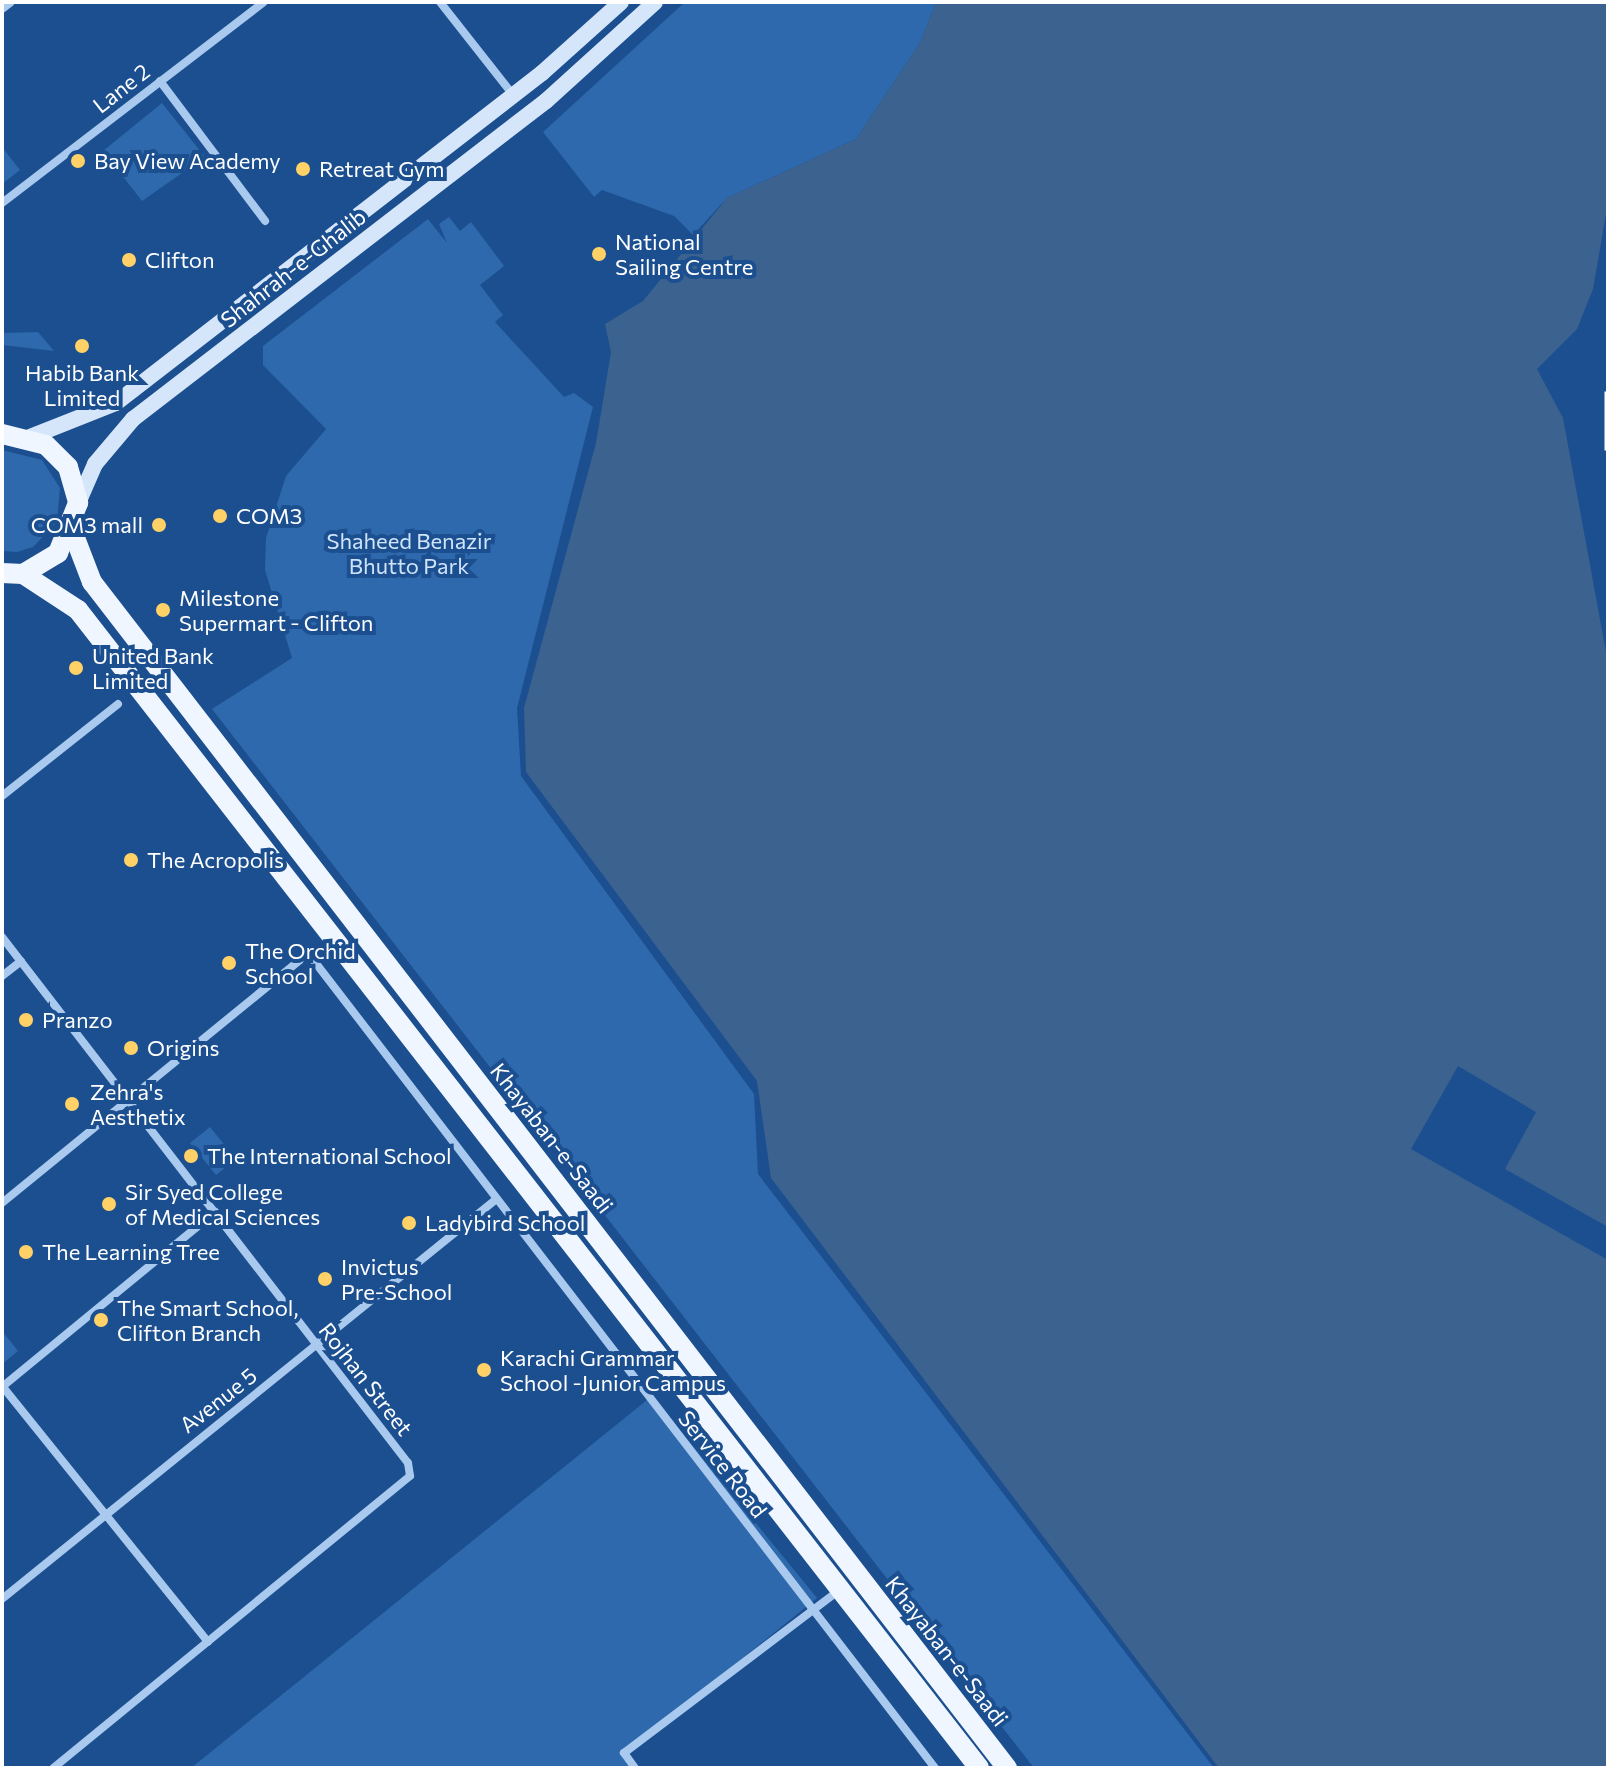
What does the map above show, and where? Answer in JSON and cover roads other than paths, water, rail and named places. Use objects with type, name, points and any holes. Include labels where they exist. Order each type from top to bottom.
[{"type":"main road","points":[[621,2],[566,54],[565,66],[579,73],[655,2]]},
{"type":"main road","name":"Shahrah-e-Ghalib","points":[[30,437],[116,403],[566,54]]},
{"type":"main road","points":[[542,73],[559,90]]},
{"type":"main road","name":"Shahrah-e-Ghalib","points":[[78,503],[95,464],[133,419],[579,73]]},
{"type":"main road","points":[[3,432],[30,437],[68,467],[78,503],[72,530],[58,553],[12,573]]},
{"type":"main road","name":"Khayaban-e-Saadi","points":[[72,530],[92,582],[1007,1768]]},
{"type":"main road","name":"Khayaban-e-Saadi","points":[[12,573],[47,587],[78,610],[979,1768]]},
{"type":"street","points":[[2,9],[11,2]]},
{"type":"street","name":"Lane 2","points":[[2,203],[264,2]]},
{"type":"street","points":[[440,2],[514,96]]},
{"type":"street","points":[[160,81],[265,221]]},
{"type":"street","points":[[2,796],[118,704]]},
{"type":"street","name":"Rojhan Street","points":[[2,937],[408,1463],[405,1486],[208,1642]]},
{"type":"street","name":"Service Road","points":[[130,1099],[308,953],[494,1201],[935,1768]]},
{"type":"street","points":[[2,976],[21,961]]},
{"type":"street","points":[[2,1203],[130,1099]]},
{"type":"street","name":"Avenue 5","points":[[2,1599],[494,1201]]},
{"type":"street","points":[[53,1768],[208,1642],[2,1387],[215,1212]]},
{"type":"street","points":[[635,1768],[624,1753],[841,1588]]},
{"type":"railway","points":[[1608,391],[1608,450]]},
{"type":"place","name":"Bay View Academy","points":[[78,161]]},
{"type":"place","name":"Retreat Gym","points":[[303,169]]},
{"type":"place","name":"National Sailing Centre","points":[[599,254]]},
{"type":"place","name":"Clifton","points":[[129,260]]},
{"type":"place","name":"Habib Bank Limited","points":[[82,346]]},
{"type":"place","name":"COM3","points":[[220,516]]},
{"type":"place","name":"COM3 mall","points":[[159,525]]},
{"type":"place","name":"Milestone Supermart - Clifton","points":[[163,610]]},
{"type":"place","name":"United Bank Limited","points":[[76,668]]},
{"type":"place","name":"The Acropolis","points":[[131,860]]},
{"type":"place","name":"The Orchid School","points":[[229,963]]},
{"type":"place","name":"Pranzo","points":[[26,1020]]},
{"type":"place","name":"Origins","points":[[131,1048]]},
{"type":"place","name":"Zehra's Aesthetix","points":[[72,1104]]},
{"type":"place","name":"The International School","points":[[191,1156]]},
{"type":"place","name":"Sir Syed College of Medical Sciences","points":[[109,1204]]},
{"type":"place","name":"Ladybird School","points":[[409,1223]]},
{"type":"place","name":"The Learning Tree","points":[[26,1252]]},
{"type":"place","name":"Invictus Pre-School","points":[[325,1279]]},
{"type":"place","name":"The Smart School, Clifton Branch","points":[[101,1320]]},
{"type":"place","name":"Karachi Grammar School -Junior Campus","points":[[484,1370]]},
{"type":"park label","name":"Shaheed Benazir Bhutto Park","points":[[409,552]]}]
